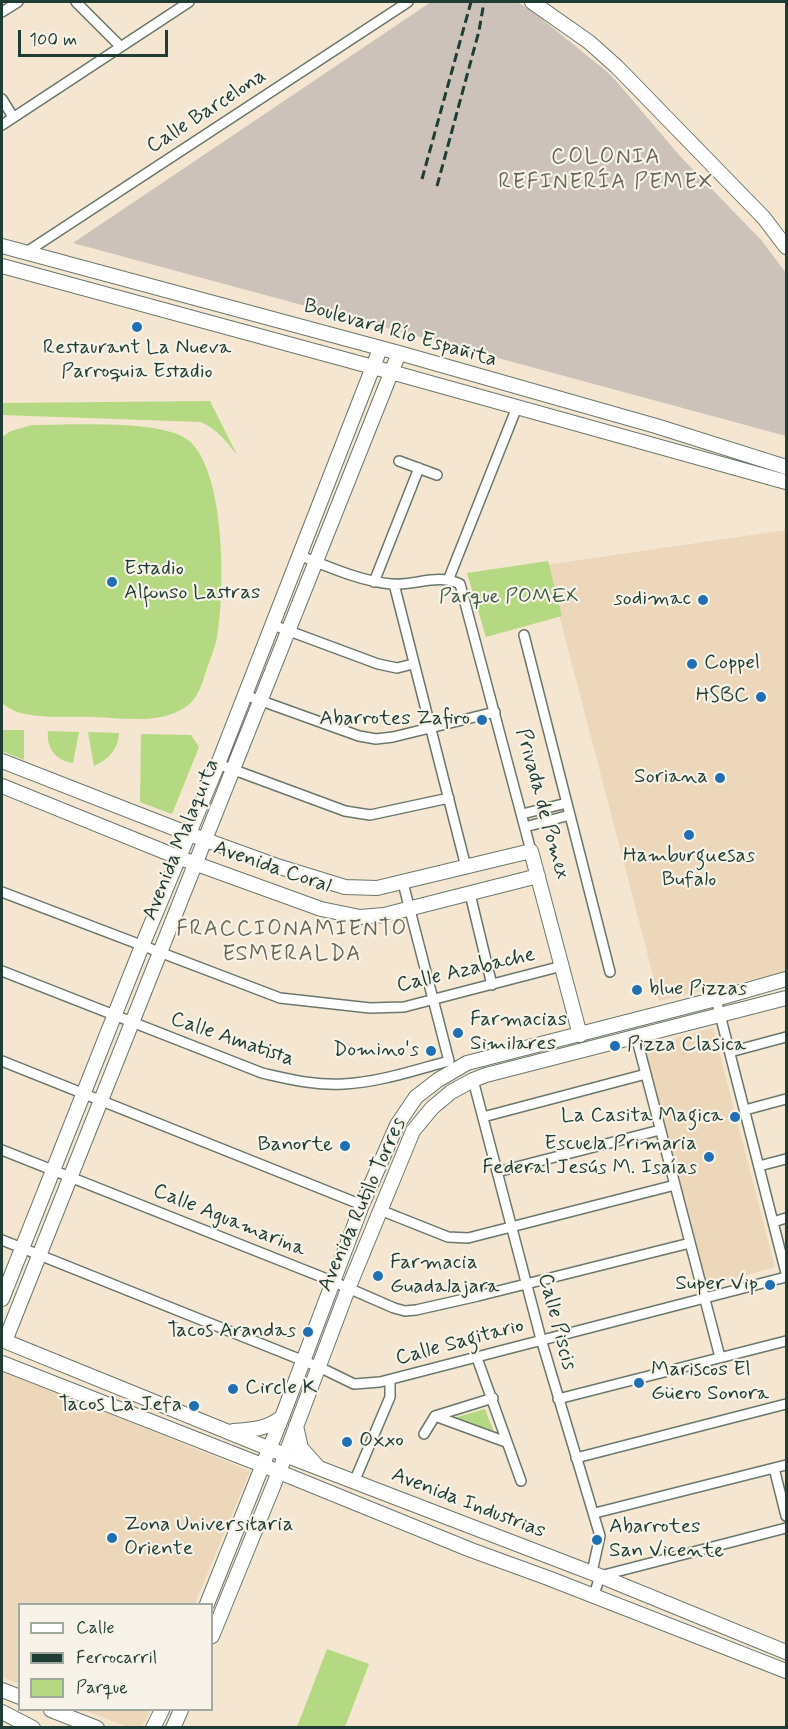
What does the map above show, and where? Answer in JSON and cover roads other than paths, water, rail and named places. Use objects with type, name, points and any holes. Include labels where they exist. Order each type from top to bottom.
[{"type":"main road","points":[[532,2],[589,42],[617,67],[764,218],[786,246]]},
{"type":"main road","name":"Boulevard Río Españita","points":[[2,246],[399,353],[656,426],[786,467]]},
{"type":"main road","name":"Boulevard Río Españita","points":[[2,266],[786,482]]},
{"type":"main road","name":"Avenida Malaquita","points":[[2,1299],[142,946],[180,858],[301,556],[380,349]]},
{"type":"main road","name":"Avenida Malaquita","points":[[3,1340],[399,353]]},
{"type":"main road","name":"Avenida Coral","points":[[2,761],[189,834],[280,867],[345,887],[377,888],[403,883],[531,851]]},
{"type":"main road","name":"Avenida Coral","points":[[2,786],[195,864],[321,909],[360,917],[384,915],[538,876]]},
{"type":"main road","points":[[81,818],[87,795]]},
{"type":"main road","name":"Privada de Pomex","points":[[531,851],[580,1035]]},
{"type":"main road","name":"Avenida Rutilo Torres","points":[[208,1603],[282,1417],[362,1204],[397,1125],[416,1097],[453,1065],[467,1064],[580,1035],[786,979]]},
{"type":"main road","name":"Avenida Rutilo Torres","points":[[213,1634],[279,1472],[348,1288],[380,1210],[413,1131],[432,1108],[451,1092],[473,1080],[786,998]]},
{"type":"main road","name":"Avenida Industrias","points":[[3,1340],[285,1455],[596,1574],[786,1653]]},
{"type":"main road","name":"Avenida Industrias","points":[[2,1363],[471,1550],[594,1595],[786,1671]]},
{"type":"main road","points":[[226,1431],[252,1430],[271,1426],[282,1417]]},
{"type":"main road","points":[[296,1426],[301,1448],[318,1467]]},
{"type":"main road","points":[[745,1654],[752,1638]]},
{"type":"main road","points":[[768,1663],[786,1658]]},
{"type":"main road","points":[[2,1690],[18,1696]]},
{"type":"main road","points":[[54,1711],[97,1728]]},
{"type":"main road","points":[[153,1728],[162,1711]]},
{"type":"main road","points":[[173,1728],[181,1711]]},
{"type":"main road","points":[[2,1712],[33,1728]]},
{"type":"street","points":[[2,12],[18,2]]},
{"type":"street","points":[[76,2],[120,46]]},
{"type":"street","points":[[2,125],[189,2]]},
{"type":"street","name":"Calle Barcelona","points":[[25,253],[408,2]]},
{"type":"street","points":[[2,99],[13,117]]},
{"type":"street","points":[[301,556],[374,582],[394,584],[448,578],[517,407]]},
{"type":"street","points":[[399,461],[437,475]]},
{"type":"street","points":[[374,582],[418,468]]},
{"type":"street","name":"Privada de Pomex","points":[[448,578],[460,584],[531,851]]},
{"type":"street","points":[[394,584],[466,867]]},
{"type":"street","points":[[273,625],[378,664],[396,668],[413,664]]},
{"type":"street","points":[[524,635],[609,972]]},
{"type":"street","points":[[245,695],[322,724],[376,739],[495,712]]},
{"type":"street","points":[[218,764],[345,811],[370,815],[449,798]]},
{"type":"street","points":[[522,814],[567,803]]},
{"type":"street","points":[[525,827],[570,816]]},
{"type":"street","points":[[403,883],[433,1000],[453,1065]]},
{"type":"street","name":"Calle Azabache","points":[[2,892],[280,998],[370,1008],[404,1007],[562,966]]},
{"type":"street","points":[[470,894],[492,985]]},
{"type":"street","name":"Calle Amatista","points":[[2,971],[262,1073],[302,1082],[344,1084],[453,1065]]},
{"type":"street","points":[[716,999],[786,1275]]},
{"type":"street","points":[[636,1036],[720,1357]]},
{"type":"street","points":[[730,1052],[786,1037]]},
{"type":"street","points":[[2,1061],[100,1102],[362,1204]]},
{"type":"street","points":[[483,1117],[646,1074]]},
{"type":"street","name":"Calle Piscis","points":[[473,1080],[541,1339],[576,1458],[595,1513],[600,1536],[594,1595]]},
{"type":"street","points":[[745,1110],[786,1099]]},
{"type":"street","points":[[497,1172],[660,1130]]},
{"type":"street","name":"Calle Aguamarina","points":[[2,1150],[332,1281],[394,1308],[416,1311],[690,1243]]},
{"type":"street","points":[[759,1166],[786,1159]]},
{"type":"street","points":[[380,1210],[447,1237],[468,1238],[675,1185]]},
{"type":"street","points":[[773,1222],[786,1218]]},
{"type":"street","name":"Calle Sagitario","points":[[2,1240],[303,1360],[354,1384],[390,1380],[786,1275]]},
{"type":"street","points":[[558,1399],[786,1341]]},
{"type":"street","points":[[477,1358],[521,1481]]},
{"type":"street","points":[[354,1482],[390,1396],[390,1380]]},
{"type":"street","points":[[424,1434],[435,1416],[493,1398]]},
{"type":"street","points":[[576,1458],[786,1404]]},
{"type":"street","points":[[435,1416],[506,1442]]},
{"type":"street","points":[[595,1513],[786,1465]]},
{"type":"street","points":[[774,1468],[786,1516]]},
{"type":"street","points":[[596,1574],[786,1528]]},
{"type":"railway","points":[[422,179],[471,2]]},
{"type":"railway","points":[[437,186],[479,31],[484,2]]},
{"type":"place","name":"Restaurant La Nueva Parroquia Estadio","points":[[137,327]]},
{"type":"place","name":"Estadio Alfonso Lastras","points":[[112,582]]},
{"type":"place","name":"sodimac","points":[[703,600]]},
{"type":"place","name":"Coppel","points":[[692,664]]},
{"type":"place","name":"HSBC","points":[[761,697]]},
{"type":"place","name":"Abarrotes Zafiro","points":[[482,720]]},
{"type":"place","name":"Soriana","points":[[720,778]]},
{"type":"place","name":"Hamburguesas Bufalo","points":[[689,835]]},
{"type":"place","name":"blue Pizzas","points":[[637,990]]},
{"type":"place","name":"Farmacias Similares","points":[[458,1033]]},
{"type":"place","name":"Pizza Clasica","points":[[615,1046]]},
{"type":"place","name":"Domino's","points":[[431,1051]]},
{"type":"place","name":"La Casita Magica","points":[[735,1117]]},
{"type":"place","name":"Banorte","points":[[345,1146]]},
{"type":"place","name":"Escuela Primaria Federal Jesús M. Isaías","points":[[709,1157]]},
{"type":"place","name":"Farmacia Guadalajara","points":[[378,1276]]},
{"type":"place","name":"Super Vip","points":[[770,1285]]},
{"type":"place","name":"Tacos Arandas","points":[[308,1332]]},
{"type":"place","name":"Mariscos El Güero Sonora","points":[[639,1383]]},
{"type":"place","name":"Circle K","points":[[233,1389]]},
{"type":"place","name":"Tacos La Jefa","points":[[194,1406]]},
{"type":"place","name":"Oxxo","points":[[347,1442]]},
{"type":"place","name":"Zona Universitaria Oriente","points":[[112,1538]]},
{"type":"place","name":"Abarrotes San Vicente","points":[[597,1540]]},
{"type":"district","name":"COLONIA REFINERÍA PEMEX","points":[[606,170]]},
{"type":"district","name":"FRACCIONAMIENTO ESMERALDA","points":[[292,942]]},
{"type":"park label","name":"Parque POMEX","points":[[509,598]]}]
